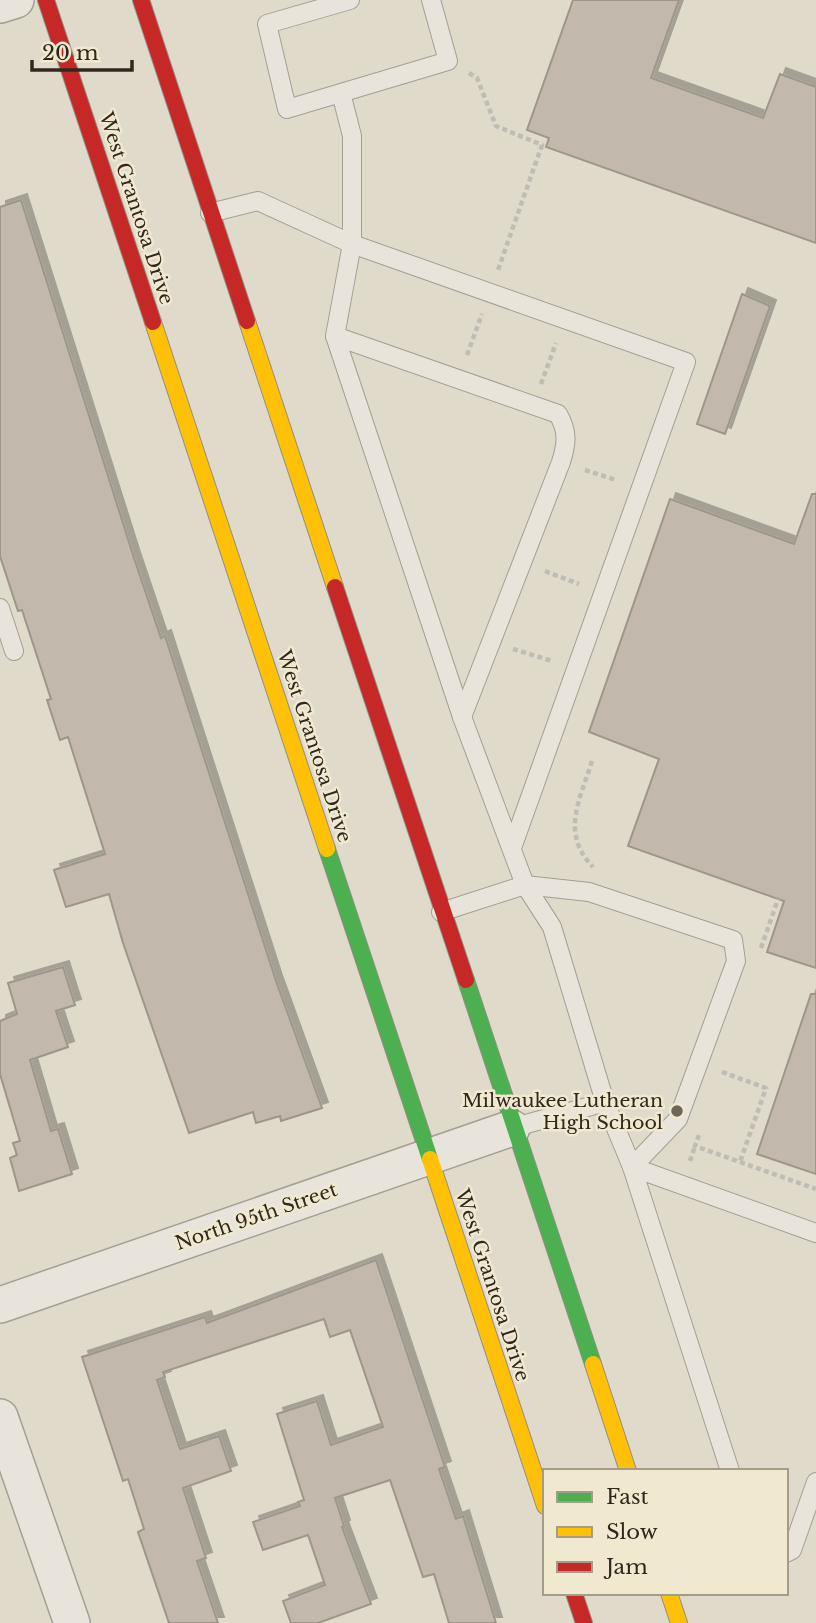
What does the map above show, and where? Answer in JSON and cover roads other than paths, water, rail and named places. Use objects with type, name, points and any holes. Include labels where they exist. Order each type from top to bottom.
[{"type":"street","points":[[0,5],[16,0]]},
{"type":"street","name":"West Grantosa Drive","points":[[46,0],[543,1500]]},
{"type":"street","points":[[141,0],[512,1128],[627,1469]]},
{"type":"street","name":"North 95th Street","points":[[0,1305],[512,1128]]},
{"type":"street","points":[[0,1417],[72,1623]]},
{"type":"street","points":[[575,1595],[584,1623]]},
{"type":"street","points":[[670,1595],[680,1623]]},
{"type":"lane","points":[[350,0],[267,24],[288,109],[448,61],[432,0]]},
{"type":"lane","points":[[341,93],[352,136],[352,244],[335,336],[462,717],[525,886],[552,927],[605,1102],[632,1167],[729,1469]]},
{"type":"lane","points":[[211,213],[258,201],[352,244],[686,362],[512,848]]},
{"type":"lane","points":[[335,336],[558,414],[566,428],[566,445],[561,462],[462,717]]},
{"type":"lane","points":[[0,608],[14,651]]},
{"type":"lane","points":[[441,912],[525,886],[589,892],[733,940],[736,961],[678,1119],[632,1167]]},
{"type":"lane","points":[[512,1128],[605,1102]]},
{"type":"lane","points":[[632,1167],[816,1233]]},
{"type":"lane","points":[[788,1552],[792,1550],[816,1482]]},
{"type":"place","name":"Milwaukee Lutheran High School","points":[[677,1111]]}]
